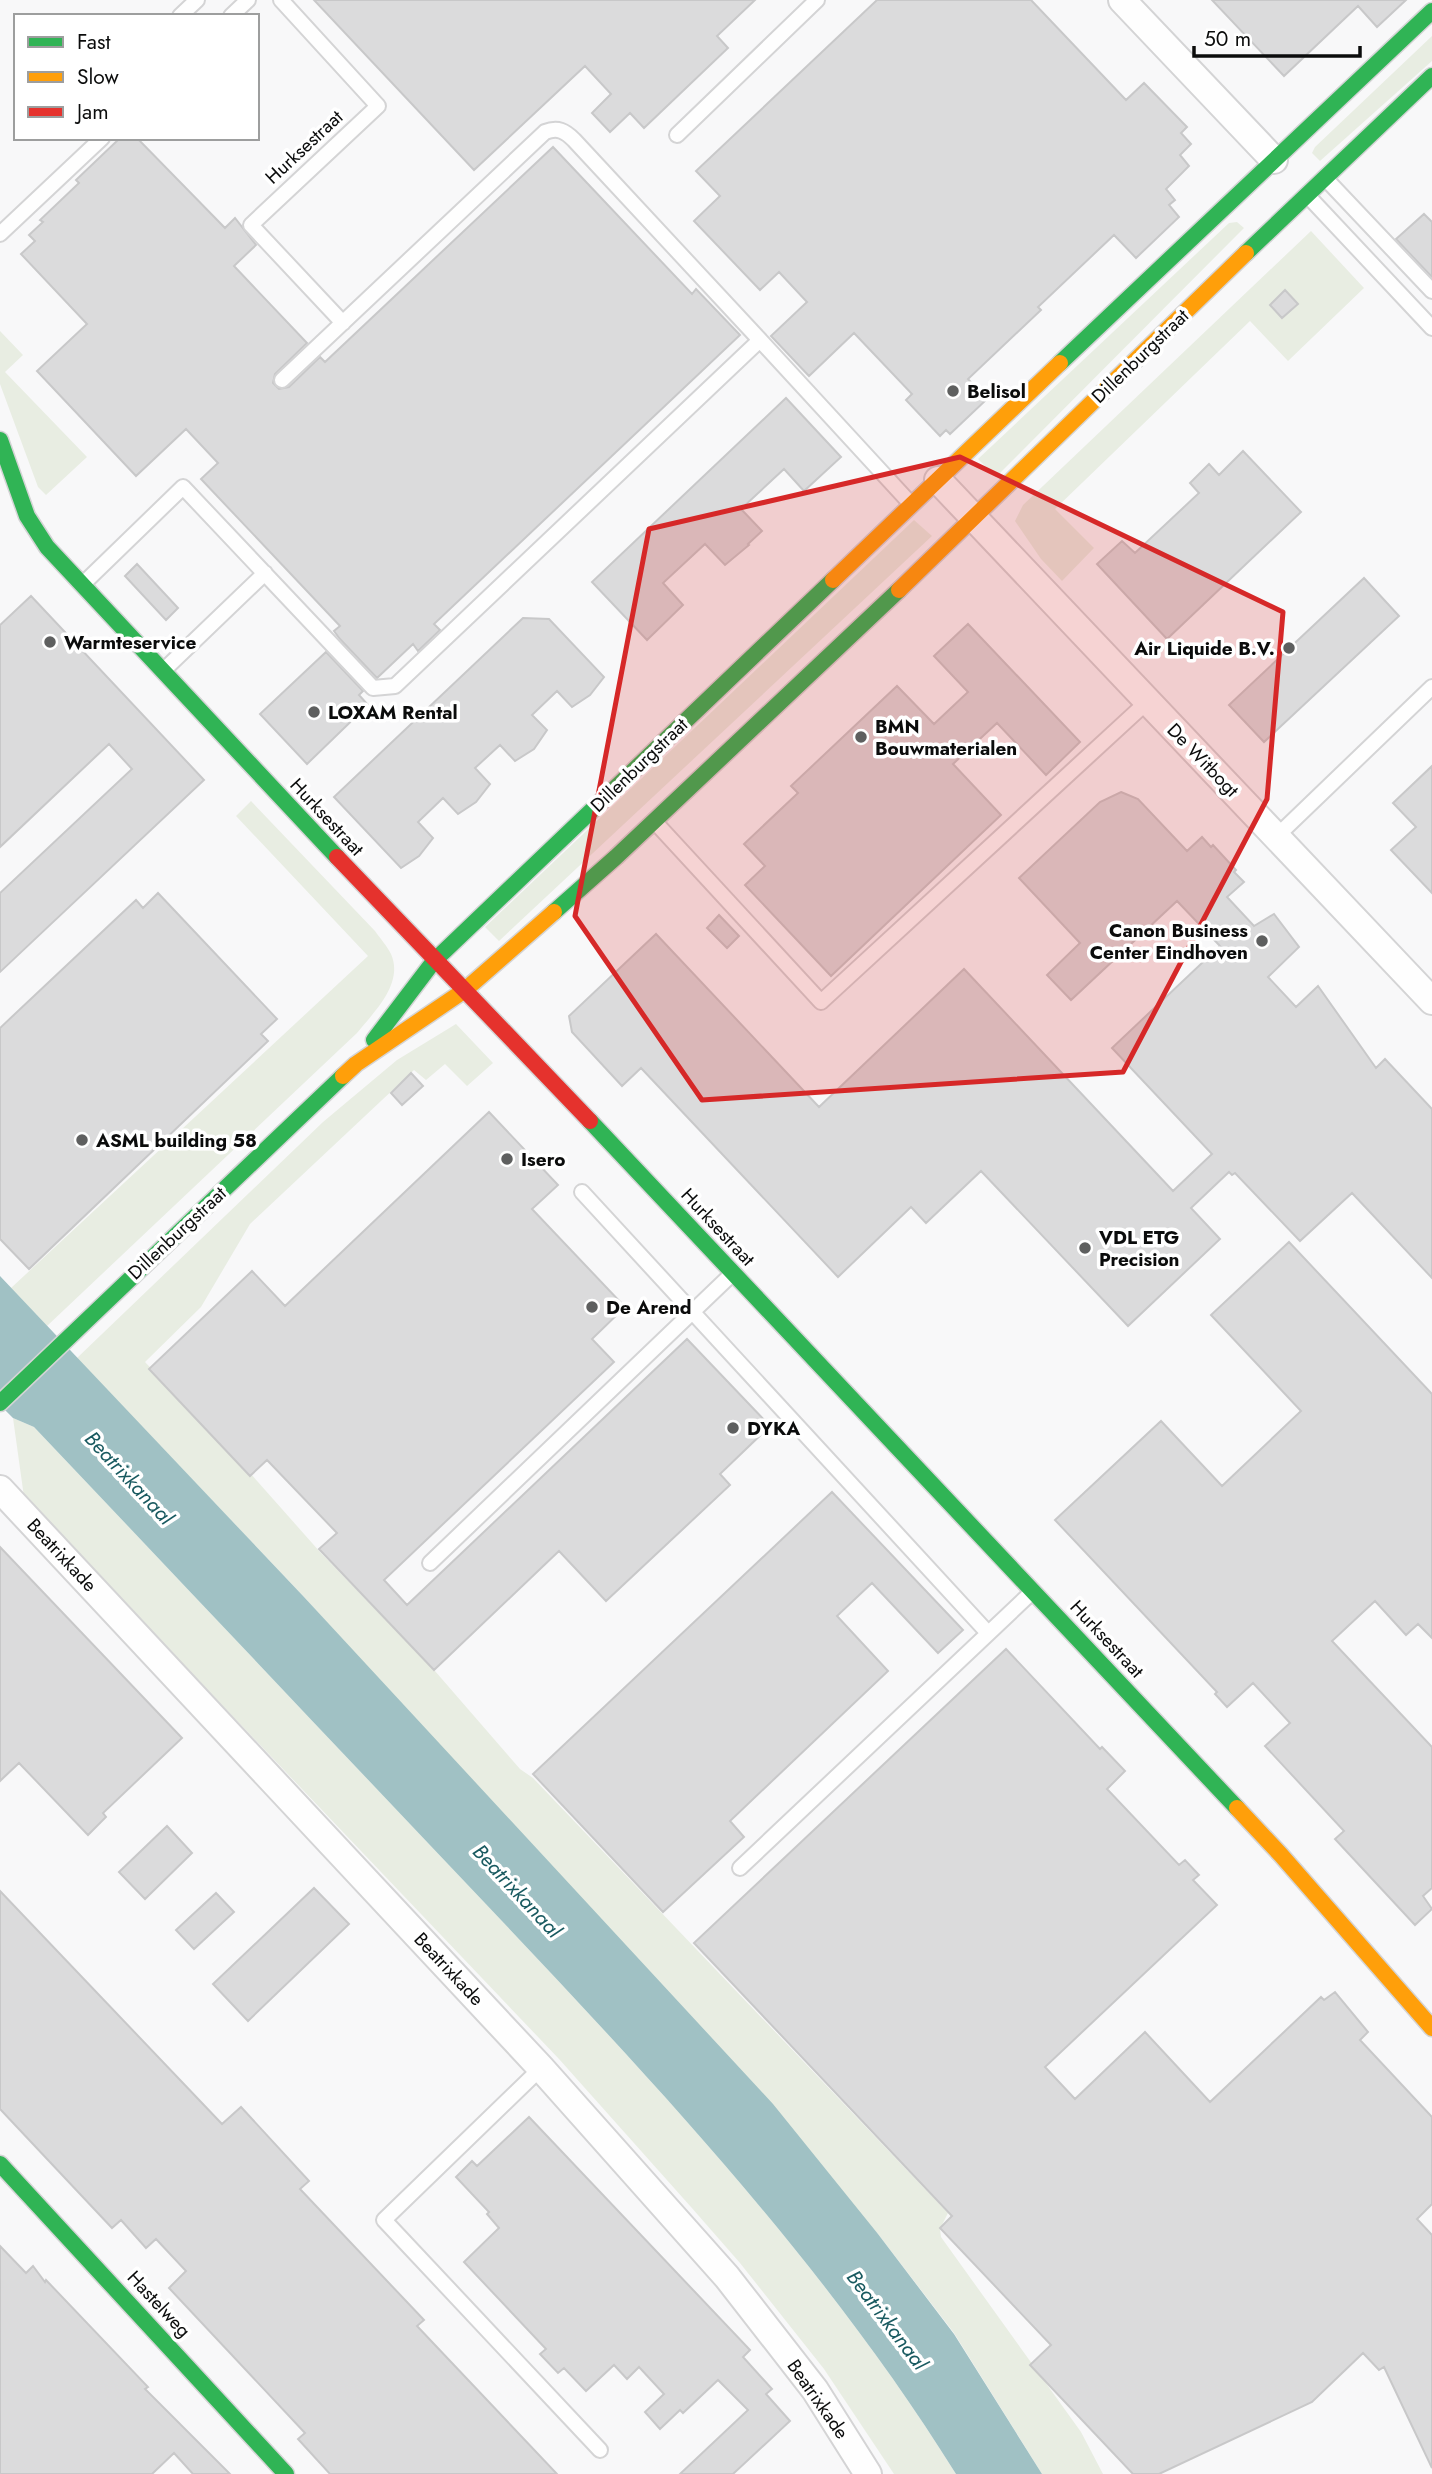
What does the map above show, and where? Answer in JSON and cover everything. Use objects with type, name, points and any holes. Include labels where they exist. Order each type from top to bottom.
[{"type":"street","points":[[1122,0],[1278,164]]},
{"type":"street","name":"Dillenburgstraat","points":[[356,1065],[434,961],[911,504],[1278,164],[1432,11]]},
{"type":"street","name":"Dillenburgstraat","points":[[0,1403],[356,1065],[465,990],[654,821],[974,519],[1302,190],[1325,177],[1432,76]]},
{"type":"street","name":"Hurksestraat","points":[[0,440],[27,516],[47,547],[434,961],[465,990],[733,1273],[1427,2012]]},
{"type":"street","points":[[938,480],[974,519]]},
{"type":"street","name":"De Witbogt","points":[[974,519],[1432,1001]]},
{"type":"street","name":"Beatrixkade","points":[[0,1490],[541,2068],[727,2277],[815,2390],[868,2474]]},
{"type":"street","name":"Hastelweg","points":[[0,2164],[286,2474]]},
{"type":"lane","points":[[182,14],[197,0]]},
{"type":"lane","points":[[233,14],[248,0]]},
{"type":"lane","name":"Hurksestraat","points":[[281,0],[378,106],[251,225],[343,323]]},
{"type":"lane","points":[[677,135],[817,0]]},
{"type":"lane","points":[[282,380],[545,132],[557,129],[574,140],[911,504]]},
{"type":"lane","points":[[0,234],[100,140]]},
{"type":"lane","points":[[1325,177],[1432,291]]},
{"type":"lane","points":[[1302,190],[1432,328]]},
{"type":"lane","points":[[82,585],[183,487],[373,688],[395,686],[760,340]]},
{"type":"lane","points":[[163,671],[265,573]]},
{"type":"lane","points":[[1276,837],[1432,687]]},
{"type":"lane","points":[[654,821],[821,1002],[1148,702]]},
{"type":"lane","points":[[582,1192],[988,1633]]},
{"type":"lane","points":[[430,1563],[733,1273]]},
{"type":"lane","points":[[740,1868],[1033,1591]]},
{"type":"lane","points":[[541,2068],[384,2220],[600,2450]]},
{"type":"highlighted area","points":[[960,457],[1283,612],[1267,799],[1123,1072],[702,1100],[575,916],[649,529]]},
{"type":"shaded area","points":[[1432,36],[1432,61],[1320,161],[1312,153],[1315,147]]},
{"type":"shaded area","points":[[1237,222],[1244,228],[996,477],[978,459],[1229,223]]},
{"type":"shaded area","points":[[1311,231],[1364,288],[1288,361],[1250,321],[1055,509],[1094,548],[1062,581],[1041,559],[1015,521],[1023,505]]},
{"type":"shaded area","points":[[0,331],[23,355],[5,372],[87,457],[46,495],[38,487],[0,384]]},
{"type":"shaded area","points":[[914,520],[932,536],[499,941],[485,927]]},
{"type":"shaded area","points":[[251,801],[375,931],[391,954],[394,965],[390,987],[379,1007],[357,1033],[47,1326],[11,1288],[368,956],[236,816]]},
{"type":"shaded area","points":[[456,1024],[493,1063],[467,1086],[445,1064],[426,1080],[414,1070],[250,1224],[201,1307],[145,1362],[320,1552],[435,1671],[520,1769],[533,1778],[948,2213],[940,2229],[941,2237],[1081,2432],[1103,2474],[1042,2474],[954,2333],[878,2234],[304,1597],[77,1358],[323,1122],[397,1060]]},
{"type":"shaded area","points":[[13,1418],[34,1427],[547,1969],[673,2106],[793,2247],[850,2320],[905,2396],[956,2474],[894,2474],[824,2369],[740,2263],[691,2207],[559,2059],[24,1497]]},
{"type":"water","name":"Beatrixkanaal","points":[[0,1276],[304,1597],[773,2104],[878,2234],[954,2334],[1042,2474],[956,2474],[905,2396],[850,2320],[793,2247],[673,2106],[547,1969],[34,1427],[13,1418],[0,1405]]},
{"type":"building","points":[[314,0],[755,0],[717,36],[728,48],[644,128],[630,113],[610,132],[592,113],[611,94],[585,66],[474,170]]},
{"type":"building","points":[[877,0],[1031,0],[1126,100],[1144,83],[1187,127],[1181,133],[1191,144],[1180,155],[1189,166],[1166,189],[1175,200],[1169,205],[1179,217],[1136,258],[1114,235],[1038,307],[1041,310],[968,379],[986,400],[950,434],[946,430],[940,436],[906,400],[912,394],[854,333],[809,376],[771,336],[807,302],[779,272],[760,290],[694,221],[720,196],[696,171]]},
{"type":"building","points":[[1212,0],[1406,0],[1377,27],[1358,6],[1284,76]]},
{"type":"building","points":[[118,140],[139,140],[225,228],[235,218],[256,245],[234,266],[307,343],[275,374],[273,383],[279,389],[289,387],[320,357],[325,362],[553,147],[692,294],[696,289],[740,335],[434,624],[440,630],[418,651],[413,644],[377,678],[334,631],[340,626],[201,479],[218,463],[186,429],[136,476],[37,371],[87,324],[21,254],[35,241],[29,235],[43,222],[40,220],[79,183],[76,180]]},
{"type":"building","points":[[1424,214],[1432,222],[1432,277],[1396,239]]},
{"type":"building","points":[[1285,290],[1298,304],[1282,318],[1270,305]]},
{"type":"building","points":[[786,398],[841,457],[804,491],[784,469],[741,509],[762,531],[725,565],[705,544],[663,583],[683,605],[647,640],[592,582]]},
{"type":"building","points":[[1243,451],[1301,512],[1167,639],[1097,564],[1122,541],[1135,553],[1199,493],[1190,483],[1209,464],[1219,475]]},
{"type":"building","points":[[137,564],[178,608],[166,620],[125,576]]},
{"type":"building","points":[[1364,578],[1399,616],[1264,742],[1229,705]]},
{"type":"building","points":[[31,596],[204,780],[0,972],[0,893],[132,769],[109,744],[0,847],[0,625]]},
{"type":"building","points":[[523,618],[549,619],[604,677],[590,695],[572,707],[557,691],[532,715],[547,730],[534,749],[515,761],[500,745],[475,768],[490,784],[476,802],[458,814],[443,798],[418,822],[433,838],[419,856],[401,868],[334,797]]},
{"type":"building","points":[[968,624],[1080,742],[1046,775],[997,723],[953,764],[1001,815],[831,976],[745,885],[765,866],[744,844],[798,793],[791,786],[897,686],[934,724],[968,692],[934,656]]},
{"type":"building","points":[[326,652],[363,691],[359,695],[368,705],[307,764],[260,714]]},
{"type":"building","points":[[1432,766],[1432,893],[1391,850],[1416,827],[1393,803]]},
{"type":"building","points":[[1121,792],[1138,799],[1187,851],[1202,837],[1211,847],[1213,845],[1244,882],[1227,897],[1254,926],[1274,914],[1299,947],[1268,977],[1296,1007],[1318,986],[1376,1068],[1385,1059],[1432,1109],[1432,1278],[1352,1193],[1300,1241],[1235,1173],[1232,1175],[1229,1172],[1191,1208],[1220,1239],[1128,1326],[981,1171],[926,1223],[911,1207],[838,1277],[641,1068],[622,1086],[572,1032],[569,1016],[656,934],[819,1107],[964,969],[1173,1191],[1212,1154],[1112,1048],[1220,946],[1177,901],[1071,1000],[1047,975],[1080,943],[1019,878],[1100,802]]},
{"type":"building","name":"ASML building 58","points":[[158,893],[277,1019],[261,1034],[268,1041],[29,1269],[0,1239],[0,1028],[136,900],[143,908]]},
{"type":"building","points":[[719,915],[739,936],[727,948],[707,928]]},
{"type":"building","points":[[411,1073],[423,1086],[402,1105],[391,1093]]},
{"type":"building","points":[[489,1112],[558,1185],[532,1209],[625,1307],[592,1339],[614,1362],[384,1580],[407,1605],[687,1339],[770,1426],[720,1474],[730,1485],[606,1601],[559,1551],[434,1670],[319,1549],[337,1533],[267,1460],[250,1476],[149,1369],[252,1271],[285,1306]]},
{"type":"building","points":[[1289,1242],[1432,1394],[1432,1638],[1418,1624],[1406,1635],[1375,1601],[1332,1641],[1432,1747],[1432,1888],[1423,1896],[1432,1909],[1415,1925],[1335,1839],[1344,1831],[1265,1746],[1290,1723],[1253,1683],[1227,1707],[1215,1694],[1217,1692],[1055,1520],[1161,1421],[1222,1486],[1301,1411],[1211,1315]]},
{"type":"building","points":[[832,1492],[963,1630],[938,1653],[872,1583],[837,1616],[888,1671],[730,1821],[744,1837],[663,1912],[533,1774]]},
{"type":"building","points":[[0,1547],[182,1738],[103,1813],[106,1817],[88,1835],[19,1763],[0,1781]]},
{"type":"building","points":[[1006,1649],[1100,1749],[1102,1747],[1125,1771],[1107,1789],[1179,1865],[1185,1860],[1199,1875],[1193,1880],[1217,1905],[1045,2067],[1075,2099],[1145,2032],[1210,2102],[1321,1997],[1324,2000],[1335,1992],[1368,2032],[1360,2040],[1432,2117],[1432,2204],[1417,2219],[1432,2235],[1432,2468],[1384,2367],[1379,2370],[1363,2353],[1312,2402],[1159,2474],[1133,2474],[1030,2365],[1051,2345],[940,2228],[952,2216],[694,1943]]},
{"type":"building","points":[[167,1826],[192,1853],[145,1899],[119,1872]]},
{"type":"building","points":[[314,1888],[349,1924],[248,2021],[213,1984]]},
{"type":"building","points":[[0,1891],[222,2124],[241,2107],[309,2181],[300,2189],[424,2320],[417,2326],[557,2474],[330,2474],[298,2439],[305,2433],[169,2288],[186,2271],[156,2239],[146,2248],[121,2220],[112,2228],[0,2109]]},
{"type":"building","points":[[216,1893],[234,1912],[194,1949],[176,1930]]},
{"type":"building","points":[[529,2117],[750,2350],[743,2357],[772,2389],[766,2394],[790,2421],[733,2474],[680,2474],[748,2410],[718,2380],[683,2413],[680,2410],[660,2429],[645,2412],[664,2394],[639,2367],[627,2379],[614,2365],[586,2391],[564,2368],[558,2373],[540,2354],[546,2349],[464,2262],[499,2228],[487,2214],[489,2212],[456,2177],[472,2161],[477,2166]]},
{"type":"building","points":[[0,2246],[26,2273],[33,2266],[45,2282],[46,2280],[148,2387],[145,2389],[230,2474],[193,2474],[174,2453],[152,2474],[0,2474]]},
{"type":"traffic: fast","points":[[1060,363],[1432,11]]},
{"type":"traffic: fast","points":[[1246,253],[1432,76]]},
{"type":"traffic: fast","points":[[0,440],[27,516],[47,547],[337,857]]},
{"type":"traffic: fast","points":[[374,1040],[434,961],[833,580]]},
{"type":"traffic: fast","points":[[554,912],[899,590]]},
{"type":"traffic: fast","points":[[0,1403],[343,1076]]},
{"type":"traffic: fast","points":[[590,1121],[1237,1808]]},
{"type":"traffic: fast","points":[[0,2164],[286,2474]]},
{"type":"traffic: slow","points":[[899,590],[1246,253]]},
{"type":"traffic: slow","points":[[833,580],[1060,363]]},
{"type":"traffic: slow","points":[[343,1076],[356,1064],[465,990],[554,912]]},
{"type":"traffic: slow","points":[[1237,1808],[1432,2028]]},
{"type":"traffic: jam","points":[[337,857],[590,1121]]},
{"type":"place","name":"Belisol","points":[[953,391]]},
{"type":"place","name":"Warmteservice","points":[[50,642]]},
{"type":"place","name":"Air Liquide B.V.","points":[[1289,648]]},
{"type":"place","name":"LOXAM Rental","points":[[314,712]]},
{"type":"place","name":"BMN Bouwmaterialen","points":[[861,737]]},
{"type":"place","name":"Canon Business Center Eindhoven","points":[[1262,941]]},
{"type":"place","name":"ASML building 58","points":[[82,1140]]},
{"type":"place","name":"Isero","points":[[507,1159]]},
{"type":"place","name":"VDL ETG Precision","points":[[1085,1248]]},
{"type":"place","name":"De Arend","points":[[592,1307]]},
{"type":"place","name":"DYKA","points":[[733,1428]]}]
